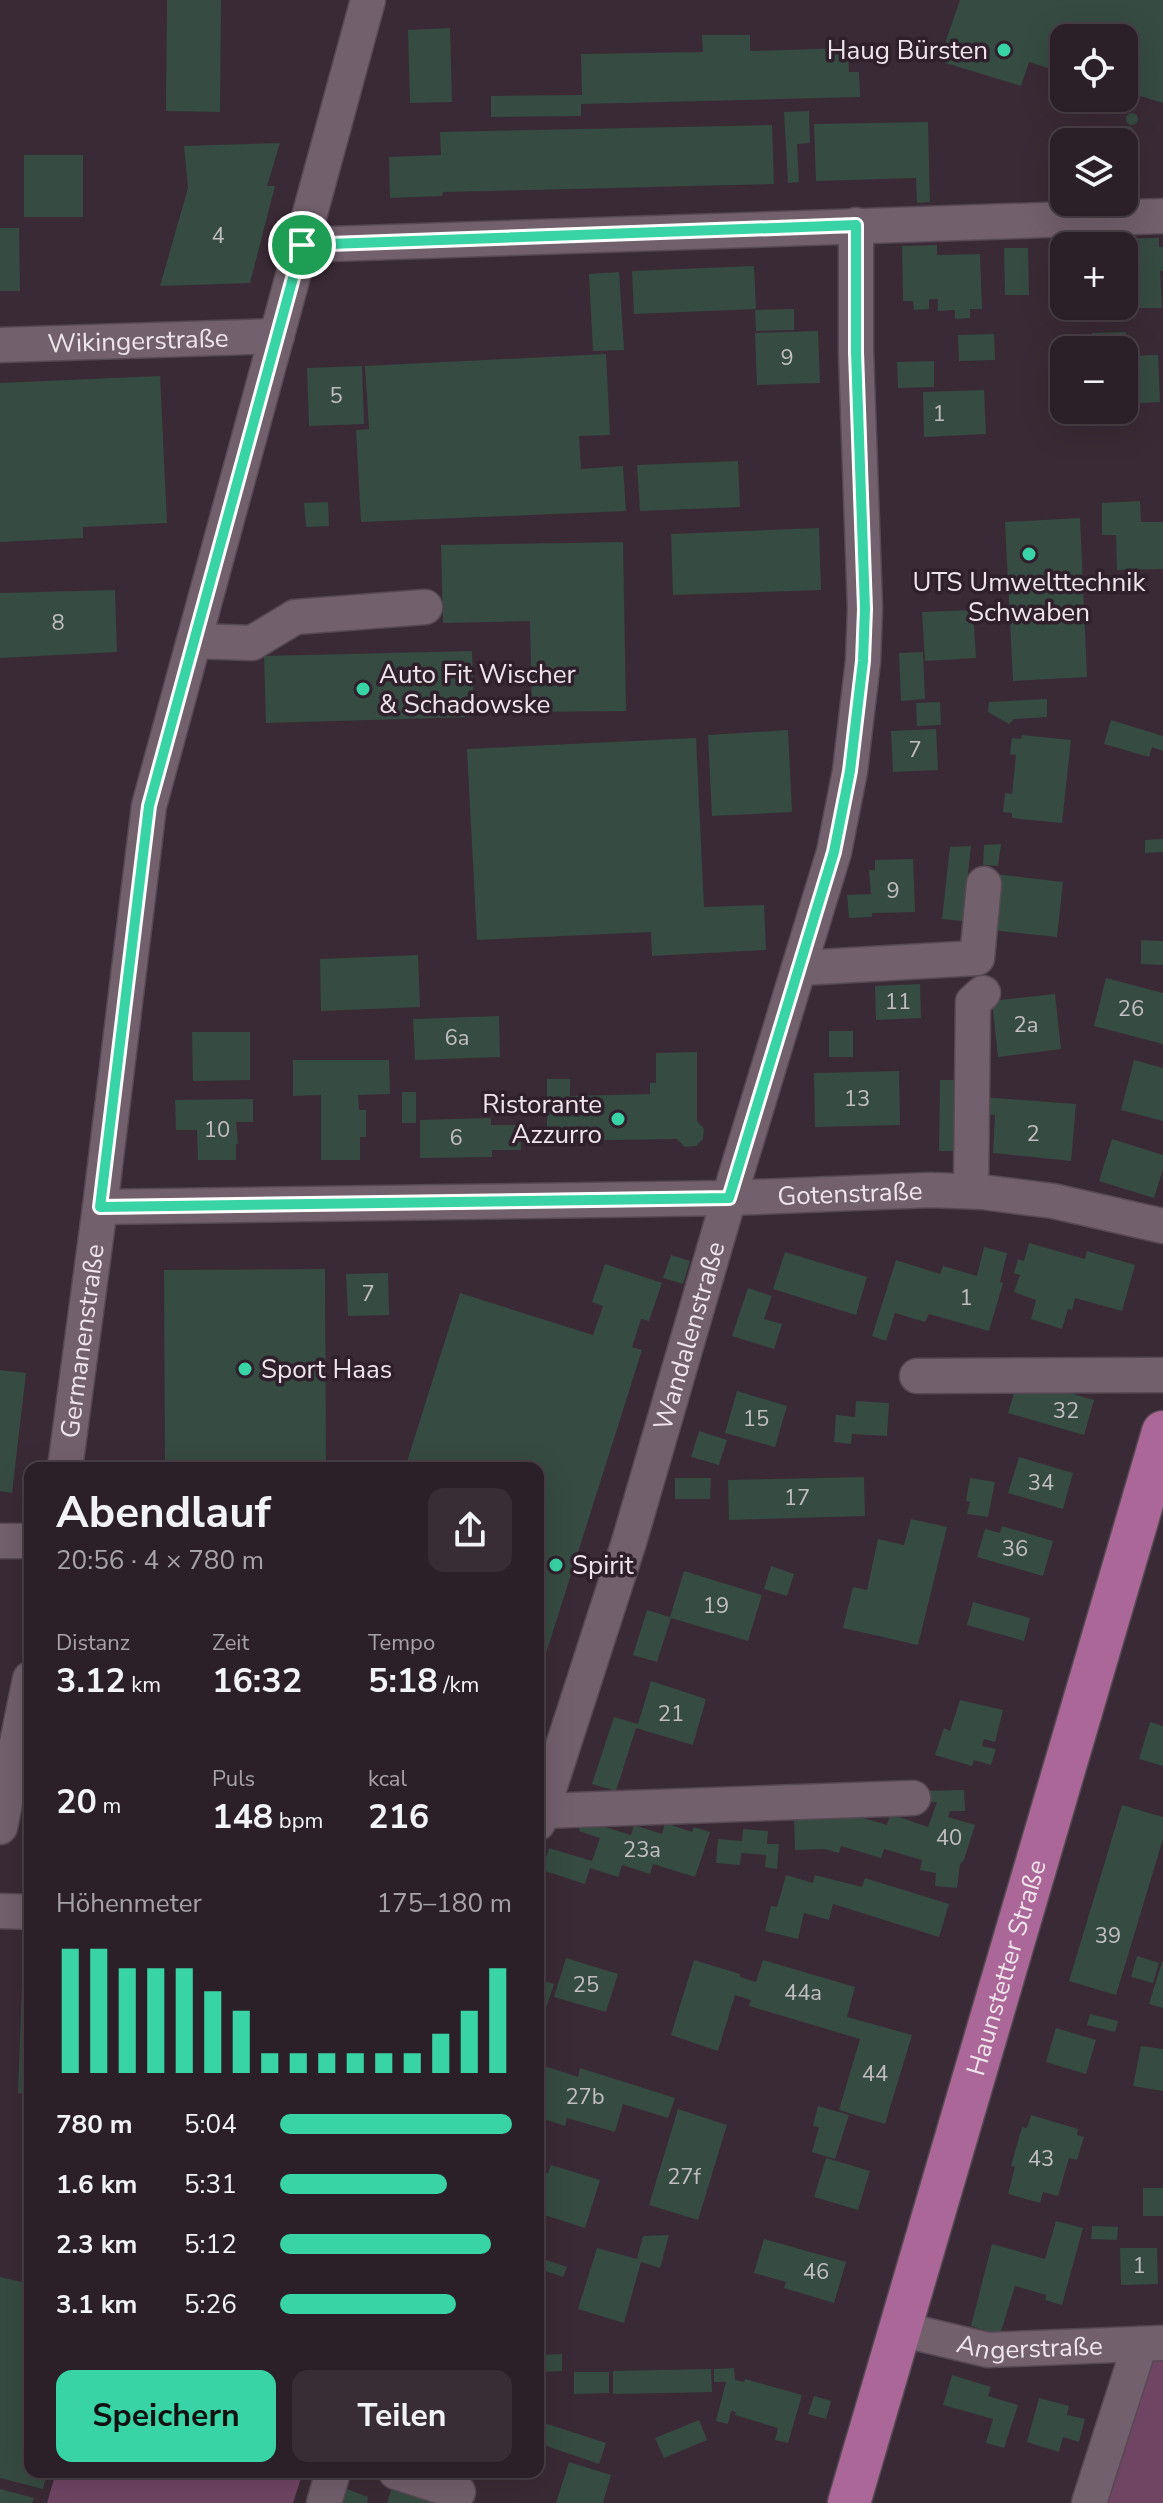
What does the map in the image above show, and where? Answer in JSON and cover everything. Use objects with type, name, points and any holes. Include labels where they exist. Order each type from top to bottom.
[{"type":"main road","name":"Haunstetter Straße","points":[[849,2503],[1163,1432]]},
{"type":"street","name":"Germanenstraße","points":[[66,1462],[149,806],[368,0]]},
{"type":"street","points":[[302,245],[1163,216]]},
{"type":"street","name":"Wandalenstraße","points":[[544,1805],[629,1542],[729,1198],[801,968],[834,852],[850,771],[863,661],[865,554],[856,352],[856,225]]},
{"type":"street","name":"Wikingerstraße","points":[[0,345],[277,336]]},
{"type":"street","points":[[194,641],[252,643],[295,617],[425,607]]},
{"type":"street","points":[[801,968],[977,958],[984,884]]},
{"type":"street","points":[[971,1191],[973,1002],[983,993]]},
{"type":"street","name":"Gotenstraße","points":[[100,1207],[729,1198],[931,1190],[971,1191],[1053,1201],[1163,1226]]},
{"type":"street","points":[[917,1376],[1163,1375]]},
{"type":"street","points":[[0,1541],[24,1541]]},
{"type":"street","points":[[0,1827],[24,1709]]},
{"type":"street","points":[[544,1817],[913,1798]]},
{"type":"street","points":[[0,1911],[24,1912]]},
{"type":"street","name":"Angerstraße","points":[[900,2329],[988,2350],[1151,2343]]},
{"type":"street","points":[[1089,2503],[1151,2343]]},
{"type":"street","points":[[324,2503],[331,2478]]},
{"type":"street","points":[[415,2478],[458,2492]]},
{"type":"shaded area","points":[[1144,2347],[1163,2347],[1163,2503],[1093,2503]]},
{"type":"shaded area","points":[[54,2478],[301,2478],[293,2503],[47,2503]]},
{"type":"building","points":[[167,0],[221,0],[220,112],[166,111]]},
{"type":"building","name":"Haug Bürsten","points":[[960,0],[1163,0],[1163,103],[1138,95],[1138,24],[1050,24],[1050,69],[1029,62],[1021,86],[939,61]]},
{"type":"building","points":[[450,28],[452,102],[410,103],[408,30]]},
{"type":"building","points":[[702,35],[750,35],[750,51],[848,48],[849,72],[859,72],[860,97],[581,104],[581,116],[491,117],[491,96],[582,95],[581,54],[703,52]]},
{"type":"building","points":[[809,111],[810,143],[797,144],[799,182],[788,183],[784,112]]},
{"type":"building","points":[[1132,113],[1138,119],[1132,125],[1126,119]]},
{"type":"building","points":[[928,122],[930,202],[917,203],[916,178],[816,181],[814,124]]},
{"type":"building","points":[[772,125],[774,184],[443,192],[442,196],[390,198],[389,157],[441,155],[440,132]]},
{"type":"building","points":[[280,143],[267,186],[275,186],[250,283],[160,286],[188,188],[184,146]]},
{"type":"building","points":[[24,155],[83,155],[83,217],[24,217]]},
{"type":"building","points":[[0,228],[19,228],[20,291],[0,291]]},
{"type":"building","points":[[1138,238],[1159,238],[1159,247],[1163,247],[1163,271],[1160,271],[1162,308],[1138,308]]},
{"type":"building","points":[[937,245],[937,255],[980,254],[982,309],[970,309],[970,318],[955,319],[955,310],[938,311],[938,299],[929,299],[929,309],[914,310],[913,301],[903,301],[902,246]]},
{"type":"building","points":[[1004,248],[1028,248],[1029,295],[1005,295]]},
{"type":"building","points":[[754,266],[756,309],[634,314],[632,271]]},
{"type":"building","points":[[619,272],[624,350],[593,351],[589,274]]},
{"type":"building","points":[[794,309],[794,330],[756,331],[755,310]]},
{"type":"building","points":[[818,331],[820,383],[757,385],[755,333]]},
{"type":"building","points":[[1126,332],[1126,336],[1092,336],[1092,333]]},
{"type":"building","points":[[994,334],[995,360],[959,361],[958,335]]},
{"type":"building","points":[[606,354],[610,435],[579,436],[581,469],[623,466],[626,511],[361,522],[356,430],[369,429],[365,366]]},
{"type":"building","points":[[1158,355],[1160,402],[1138,403],[1138,356]]},
{"type":"building","points":[[934,361],[934,387],[898,388],[897,362]]},
{"type":"building","points":[[362,366],[364,424],[309,426],[307,368]]},
{"type":"building","points":[[160,376],[167,523],[83,527],[83,538],[0,542],[0,383]]},
{"type":"building","points":[[984,390],[986,434],[924,437],[923,392]]},
{"type":"building","points":[[738,461],[740,507],[640,511],[637,465]]},
{"type":"building","points":[[1140,501],[1141,522],[1163,522],[1163,569],[1117,570],[1116,535],[1102,535],[1102,503]]},
{"type":"building","points":[[328,502],[329,526],[306,527],[304,503]]},
{"type":"building","points":[[1080,518],[1087,677],[1013,681],[1005,522]]},
{"type":"building","points":[[819,528],[821,590],[673,595],[671,534]]},
{"type":"building","points":[[623,542],[626,711],[532,712],[530,621],[443,623],[441,545]]},
{"type":"building","points":[[115,590],[117,652],[0,658],[0,593]]},
{"type":"building","points":[[973,610],[976,658],[925,661],[922,612]]},
{"type":"building","points":[[472,651],[474,717],[266,723],[264,656]]},
{"type":"building","points":[[923,652],[925,699],[901,701],[899,653]]},
{"type":"building","points":[[1047,699],[1047,717],[1014,719],[1009,724],[988,712],[989,702]]},
{"type":"building","points":[[940,702],[941,725],[917,726],[916,703]]},
{"type":"building","points":[[1111,720],[1163,736],[1163,751],[1152,747],[1149,757],[1104,744]]},
{"type":"building","points":[[936,729],[938,770],[893,772],[891,731]]},
{"type":"building","points":[[788,730],[792,812],[712,816],[708,735]]},
{"type":"building","points":[[1022,735],[1071,740],[1062,823],[1012,818],[1012,813],[1003,812],[1005,793],[1012,794],[1016,755],[1010,754],[1012,738],[1021,739]]},
{"type":"building","points":[[696,738],[704,907],[764,905],[766,950],[652,956],[651,932],[477,940],[467,749]]},
{"type":"building","points":[[1163,839],[1163,852],[1145,853],[1145,840]]},
{"type":"building","points":[[1001,844],[998,866],[983,865],[984,845]]},
{"type":"building","points":[[971,846],[963,921],[942,919],[950,847]]},
{"type":"building","points":[[913,859],[915,912],[872,913],[872,917],[849,918],[847,895],[871,894],[869,870],[875,870],[875,860]]},
{"type":"building","points":[[996,874],[1063,882],[1057,937],[990,930]]},
{"type":"building","points":[[1141,940],[1163,941],[1163,965],[1141,964]]},
{"type":"building","points":[[418,955],[420,1007],[321,1011],[320,959]]},
{"type":"building","points":[[1106,978],[1163,993],[1163,1044],[1094,1026]]},
{"type":"building","points":[[920,984],[921,1018],[876,1020],[875,986]]},
{"type":"building","points":[[1055,994],[1061,1049],[998,1057],[992,1001]]},
{"type":"building","points":[[499,1016],[500,1057],[415,1060],[413,1019]]},
{"type":"building","points":[[829,1031],[853,1031],[853,1057],[829,1057]]},
{"type":"building","points":[[192,1032],[250,1032],[250,1080],[193,1081]]},
{"type":"building","points":[[697,1052],[697,1121],[704,1129],[703,1139],[696,1146],[685,1147],[677,1139],[547,1141],[547,1079],[570,1079],[570,1096],[650,1094],[650,1083],[656,1083],[656,1053]]},
{"type":"building","points":[[293,1060],[389,1060],[390,1094],[358,1095],[359,1110],[366,1110],[366,1137],[360,1137],[360,1160],[321,1160],[321,1095],[293,1096]]},
{"type":"building","points":[[1134,1060],[1163,1068],[1163,1121],[1121,1110]]},
{"type":"building","points":[[899,1071],[900,1125],[815,1127],[814,1073]]},
{"type":"building","points":[[940,1080],[962,1080],[961,1151],[939,1151]]},
{"type":"building","points":[[402,1092],[416,1092],[416,1123],[402,1123]]},
{"type":"building","points":[[982,1097],[1076,1104],[1071,1161],[993,1153],[995,1115],[980,1114]]},
{"type":"building","points":[[253,1099],[253,1122],[236,1122],[236,1160],[198,1160],[197,1130],[176,1130],[175,1100]]},
{"type":"building","points":[[491,1118],[491,1125],[520,1125],[521,1150],[492,1150],[492,1157],[420,1158],[420,1120]]},
{"type":"building","points":[[1112,1139],[1163,1155],[1163,1169],[1154,1198],[1099,1181]]},
{"type":"building","points":[[1029,1243],[1085,1259],[1087,1251],[1135,1265],[1122,1311],[1075,1298],[1062,1329],[1031,1319],[1036,1300],[1014,1292],[1020,1275],[1014,1273],[1018,1259],[1024,1261]]},
{"type":"building","points":[[984,1247],[1007,1253],[1000,1282],[1003,1283],[989,1331],[929,1314],[925,1322],[895,1313],[886,1341],[872,1336],[896,1260],[940,1274],[943,1266],[977,1276]]},
{"type":"building","points":[[785,1252],[867,1277],[856,1315],[773,1289]]},
{"type":"building","points":[[671,1255],[690,1261],[683,1284],[663,1278]]},
{"type":"building","name":"Spirit","points":[[605,1264],[662,1283],[649,1321],[641,1319],[632,1347],[642,1350],[544,1660],[544,1462],[407,1462],[460,1293],[593,1335],[603,1306],[592,1302]]},
{"type":"building","name":"Sport Haas","points":[[325,1269],[326,1462],[165,1462],[164,1270]]},
{"type":"building","points":[[388,1273],[389,1315],[348,1316],[346,1274]]},
{"type":"building","points":[[748,1288],[772,1296],[764,1319],[782,1324],[774,1349],[732,1336]]},
{"type":"building","points":[[0,1370],[26,1373],[12,1493],[0,1491]]},
{"type":"building","points":[[1034,1383],[1094,1400],[1084,1435],[1008,1413],[1015,1390],[1030,1394]]},
{"type":"building","points":[[737,1391],[787,1406],[775,1447],[725,1433]]},
{"type":"building","points":[[856,1401],[889,1403],[887,1436],[852,1434],[851,1444],[834,1442],[836,1415],[855,1417]]},
{"type":"building","points":[[699,1431],[727,1440],[719,1465],[691,1457]]},
{"type":"building","points":[[1019,1457],[1073,1473],[1063,1509],[1008,1493]]},
{"type":"building","points":[[864,1477],[865,1516],[729,1520],[728,1480]]},
{"type":"building","points":[[675,1478],[711,1478],[710,1499],[675,1499]]},
{"type":"building","points":[[970,1478],[995,1482],[988,1517],[967,1514]]},
{"type":"building","points":[[911,1519],[947,1527],[918,1645],[843,1628],[853,1587],[867,1590],[878,1539],[904,1545]]},
{"type":"building","points":[[1002,1526],[1053,1541],[1043,1576],[977,1557],[985,1529],[1000,1533]]},
{"type":"building","points":[[771,1566],[794,1574],[787,1596],[764,1589]]},
{"type":"building","points":[[684,1571],[762,1595],[748,1641],[671,1618],[657,1662],[633,1655],[647,1610],[670,1617]]},
{"type":"building","points":[[973,1602],[1030,1618],[1024,1641],[967,1625]]},
{"type":"building","points":[[651,1681],[706,1699],[693,1745],[636,1728],[616,1791],[592,1784],[614,1717],[638,1724]]},
{"type":"building","points":[[960,1700],[1003,1710],[995,1742],[984,1739],[982,1746],[996,1749],[991,1765],[974,1760],[972,1766],[935,1755],[944,1728],[950,1731]]},
{"type":"building","points":[[1150,1722],[1163,1726],[1163,1766],[1139,1759]]},
{"type":"building","points":[[964,1790],[965,1811],[950,1811],[948,1817],[975,1825],[960,1864],[957,1888],[935,1886],[936,1873],[920,1870],[922,1860],[884,1849],[881,1858],[841,1846],[839,1853],[825,1849],[795,1850],[794,1816],[829,1814],[846,1818],[847,1813],[887,1825],[890,1814],[928,1827],[937,1802],[917,1803],[917,1791]]},
{"type":"building","points":[[1122,1805],[1163,1817],[1163,1839],[1116,1995],[1069,1981]]},
{"type":"building","points":[[582,1820],[631,1835],[634,1825],[662,1834],[665,1823],[692,1832],[694,1827],[710,1832],[695,1877],[653,1864],[650,1874],[622,1865],[618,1877],[590,1868],[585,1884],[544,1871],[549,1848],[592,1861],[600,1838],[579,1831]]},
{"type":"building","points":[[743,1829],[768,1831],[767,1844],[779,1844],[777,1869],[765,1867],[766,1855],[741,1853],[740,1865],[716,1863],[718,1839],[742,1841]]},
{"type":"building","points":[[786,1875],[813,1883],[815,1875],[862,1887],[865,1878],[949,1904],[939,1937],[833,1904],[829,1920],[804,1913],[798,1939],[765,1931],[771,1906],[777,1907]]},
{"type":"building","points":[[1137,1956],[1159,1963],[1153,1983],[1131,1977]]},
{"type":"building","points":[[566,1958],[618,1974],[606,2012],[554,1997]]},
{"type":"building","points":[[694,1960],[756,1982],[763,1960],[855,1987],[847,2017],[912,2035],[885,2124],[839,2110],[860,2039],[749,2006],[751,2000],[735,1995],[718,2051],[671,2035]]},
{"type":"building","points":[[1163,1962],[1163,2008],[1149,2004]]},
{"type":"building","points":[[544,1981],[554,1984],[544,2015]]},
{"type":"building","points":[[22,1985],[24,1985],[24,2093],[18,2093]]},
{"type":"building","points":[[1090,2014],[1118,2021],[1115,2032],[1087,2025]]},
{"type":"building","points":[[1056,2028],[1096,2040],[1086,2074],[1046,2062]]},
{"type":"building","points":[[1141,2046],[1163,2049],[1163,2091],[1133,2086]]},
{"type":"building","points":[[544,2066],[578,2077],[580,2068],[675,2098],[668,2118],[623,2104],[615,2132],[567,2118],[565,2126],[544,2119]]},
{"type":"building","points":[[818,2106],[849,2115],[835,2159],[812,2152],[819,2127],[813,2126]]},
{"type":"building","points":[[678,2109],[727,2125],[698,2220],[649,2205]]},
{"type":"building","points":[[1031,2115],[1078,2129],[1077,2135],[1084,2137],[1077,2160],[1069,2158],[1058,2196],[1043,2192],[1040,2203],[1008,2194],[1015,2167],[1011,2166],[1022,2127],[1027,2128]]},
{"type":"building","points":[[826,2158],[870,2171],[858,2210],[814,2197]]},
{"type":"building","points":[[551,2165],[600,2180],[585,2228],[544,2215],[544,2172],[548,2173]]},
{"type":"building","points":[[1143,2188],[1163,2188],[1163,2216],[1143,2216]]},
{"type":"building","points":[[1056,2221],[1083,2228],[1062,2305],[1045,2300],[1046,2295],[1015,2286],[1000,2335],[971,2326],[992,2244],[1045,2259]]},
{"type":"building","points":[[1092,2226],[1118,2227],[1117,2240],[1091,2239]]},
{"type":"building","points":[[669,2235],[660,2268],[641,2262],[624,2323],[578,2309],[597,2248],[637,2259],[643,2236]]},
{"type":"building","points":[[764,2239],[846,2262],[834,2303],[784,2288],[786,2282],[754,2273]]},
{"type":"building","points":[[1120,2248],[1157,2248],[1158,2284],[1121,2285]]},
{"type":"building","points":[[544,2259],[567,2267],[563,2277],[544,2270]]},
{"type":"building","points":[[0,2277],[24,2283],[24,2478],[46,2478],[43,2489],[0,2478]]},
{"type":"building","points":[[562,2354],[562,2371],[544,2372],[544,2355]]},
{"type":"building","points":[[734,2368],[735,2380],[744,2382],[745,2379],[802,2395],[788,2443],[775,2440],[778,2428],[735,2415],[736,2412],[731,2411],[728,2424],[716,2421],[726,2382],[714,2382],[714,2369]]},
{"type":"building","points":[[711,2369],[712,2392],[613,2394],[613,2371]]},
{"type":"building","points":[[574,2372],[609,2372],[609,2393],[574,2394]]},
{"type":"building","points":[[952,2375],[991,2387],[988,2396],[1018,2405],[1004,2448],[986,2443],[993,2419],[943,2405]]},
{"type":"building","points":[[814,2396],[831,2401],[826,2419],[808,2414]]},
{"type":"building","points":[[1039,2398],[1069,2406],[1067,2415],[1085,2419],[1079,2442],[1063,2437],[1059,2452],[1027,2442]]},
{"type":"building","points":[[699,2420],[707,2440],[664,2458],[655,2438]]},
{"type":"building","points":[[544,2423],[606,2443],[599,2464],[544,2445]]},
{"type":"building","points":[[569,2462],[611,2475],[603,2503],[556,2503]]},
{"type":"building","points":[[394,2481],[461,2503],[387,2503]]},
{"type":"building","points":[[0,2489],[34,2498],[32,2503],[0,2503]]},
{"type":"building","points":[[347,2489],[368,2497],[367,2503],[343,2503]]},
{"type":"place","name":"Haug Bürsten","points":[[1004,50]]},
{"type":"place","name":"UTS Umwelttechnik Schwaben","points":[[1029,554]]},
{"type":"place","name":"Auto Fit Wischer & Schadowske","points":[[363,689]]},
{"type":"place","name":"Ristorante Azzurro","points":[[618,1119]]},
{"type":"place","name":"Sport Haas","points":[[245,1369]]},
{"type":"place","name":"Spirit","points":[[556,1565]]},
{"type":"route","points":[[856,225],[856,352],[865,609],[863,661],[850,771],[834,852],[729,1198],[100,1207],[149,806],[302,245],[856,225]]}]
